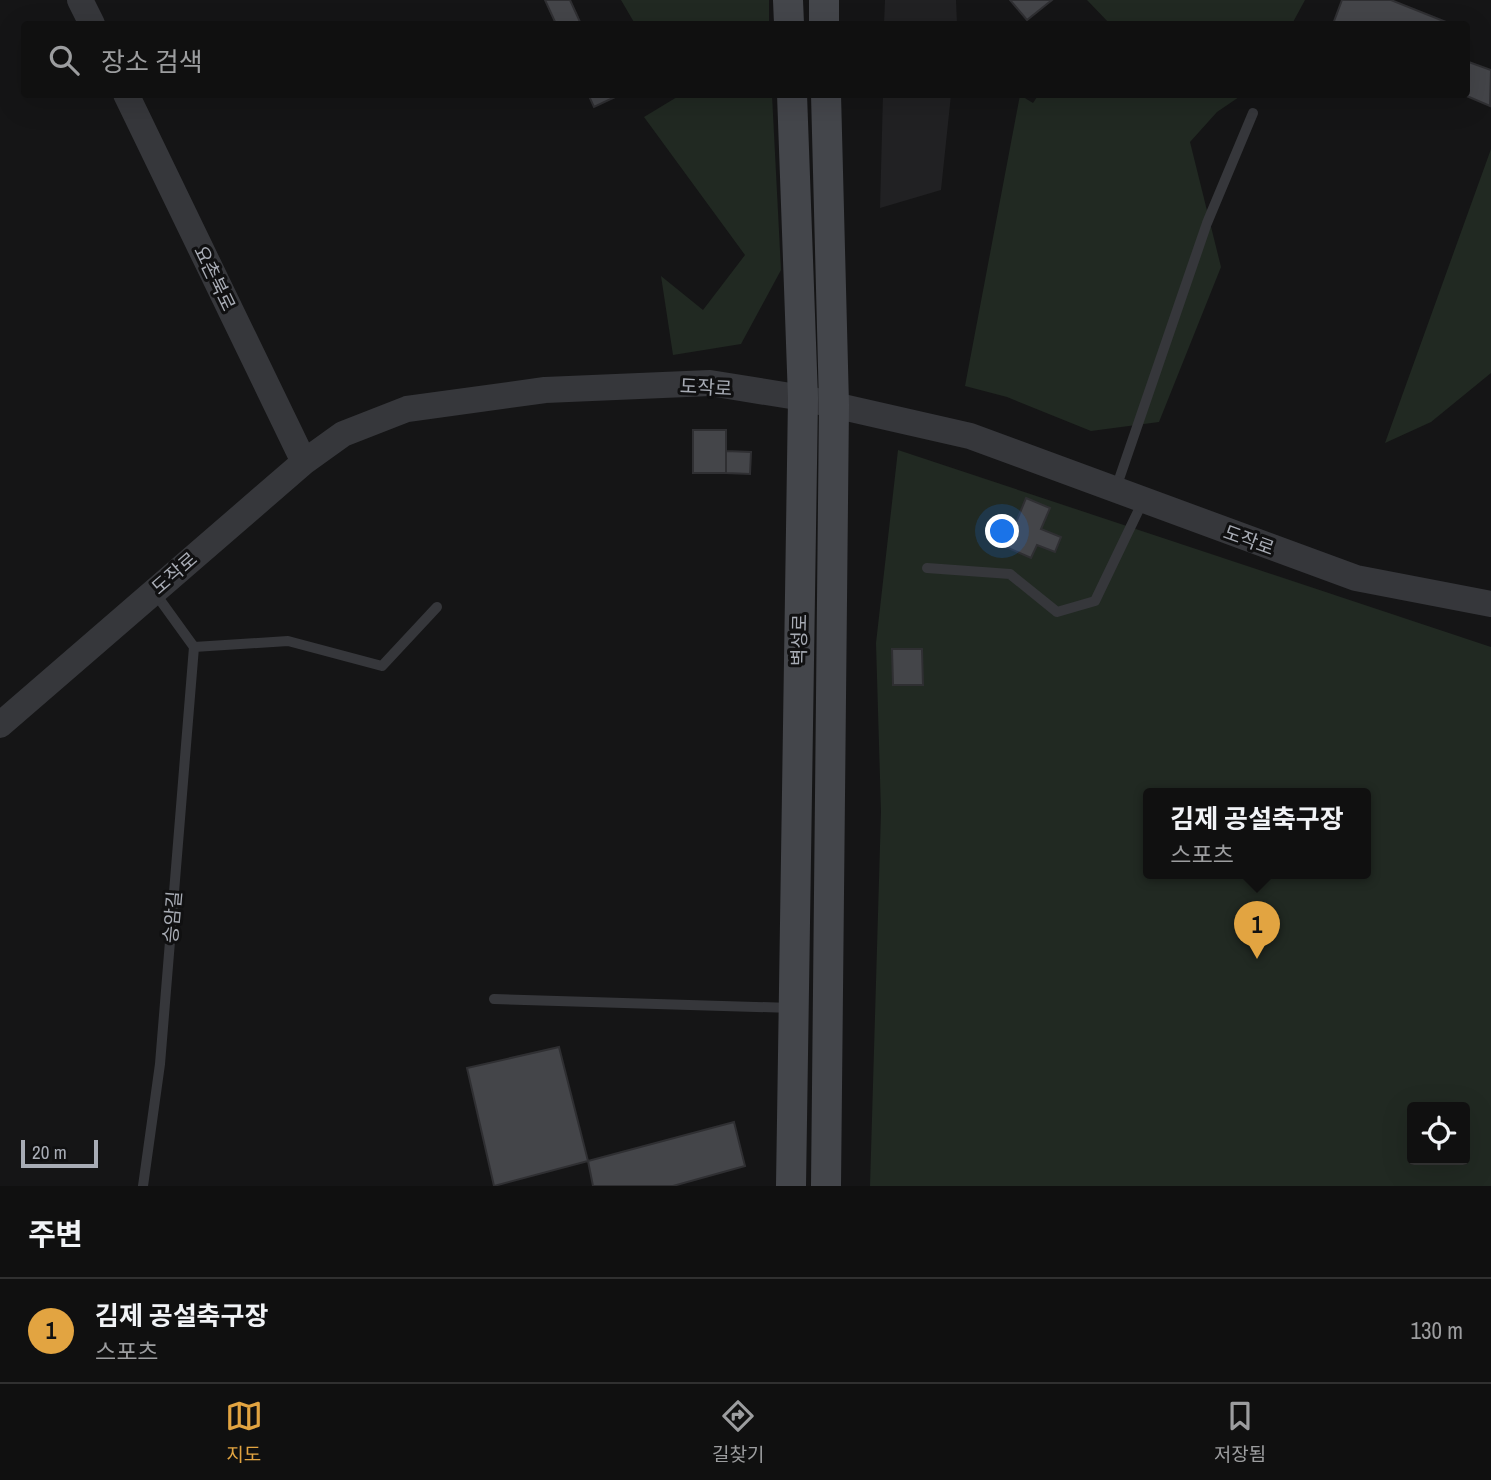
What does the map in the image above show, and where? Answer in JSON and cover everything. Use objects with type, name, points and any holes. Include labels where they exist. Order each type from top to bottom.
[{"type":"main road","points":[[788,0],[789,21]]},
{"type":"main road","points":[[824,0],[824,21]]},
{"type":"main road","name":"벽성로","points":[[791,1186],[803,398],[792,98]]},
{"type":"main road","name":"벽성로","points":[[826,98],[834,405],[826,1186]]},
{"type":"street","points":[[80,0],[90,21]]},
{"type":"street","name":"요촌북로","points":[[128,98],[304,462]]},
{"type":"street","name":"도작로","points":[[0,725],[304,462],[344,434],[407,409],[545,390],[710,383],[834,405],[970,436],[1356,578],[1491,604]]},
{"type":"lane","points":[[1115,491],[1207,223],[1253,113]]},
{"type":"lane","points":[[927,568],[1010,574],[1057,612],[1095,601],[1143,501]]},
{"type":"lane","points":[[153,591],[194,647],[288,641],[383,666],[437,607]]},
{"type":"lane","name":"승암길","points":[[143,1186],[160,1064],[194,647]]},
{"type":"lane","points":[[494,999],[794,1008]]},
{"type":"shaded area","points":[[621,0],[769,0],[769,21],[633,21]]},
{"type":"shaded area","points":[[885,0],[956,0],[957,21],[884,21]]},
{"type":"shaded area","points":[[1087,0],[1305,0],[1294,21],[1107,21]]},
{"type":"shaded area","points":[[675,98],[772,98],[781,270],[741,344],[673,355],[661,276],[703,310],[745,255],[644,117]]},
{"type":"shaded area","points":[[883,98],[951,98],[941,190],[880,208]]},
{"type":"shaded area","points":[[1019,98],[1033,103],[1036,98],[1238,98],[1217,112],[1190,142],[1221,267],[1159,422],[1091,431],[1007,397],[965,386]]},
{"type":"shaded area","points":[[1491,149],[1491,373],[1431,422],[1385,443]]},
{"type":"shaded area","points":[[898,450],[1491,647],[1491,1186],[870,1186],[881,812],[876,643]]},
{"type":"building","points":[[545,0],[570,0],[580,21],[555,21]]},
{"type":"building","points":[[1010,0],[1052,0],[1027,20]]},
{"type":"building","points":[[1342,0],[1391,0],[1444,21],[1334,21]]},
{"type":"building","points":[[1470,62],[1491,70],[1490,106],[1470,97]]},
{"type":"building","points":[[590,98],[613,98],[594,107]]},
{"type":"building","points":[[693,430],[726,430],[726,473],[693,473]]},
{"type":"building","points":[[726,451],[751,452],[750,474],[726,473]]},
{"type":"building","points":[[1026,498],[1050,508],[1041,529],[1061,537],[1055,552],[1037,545],[1031,558],[1006,547]]},
{"type":"building","points":[[892,649],[922,649],[923,685],[893,685]]},
{"type":"building","points":[[559,1047],[588,1161],[494,1186],[467,1068]]},
{"type":"building","points":[[734,1122],[745,1166],[673,1186],[593,1186],[588,1161]]},
{"type":"place","name":"김제 공설축구장","points":[[1257,959]]}]
